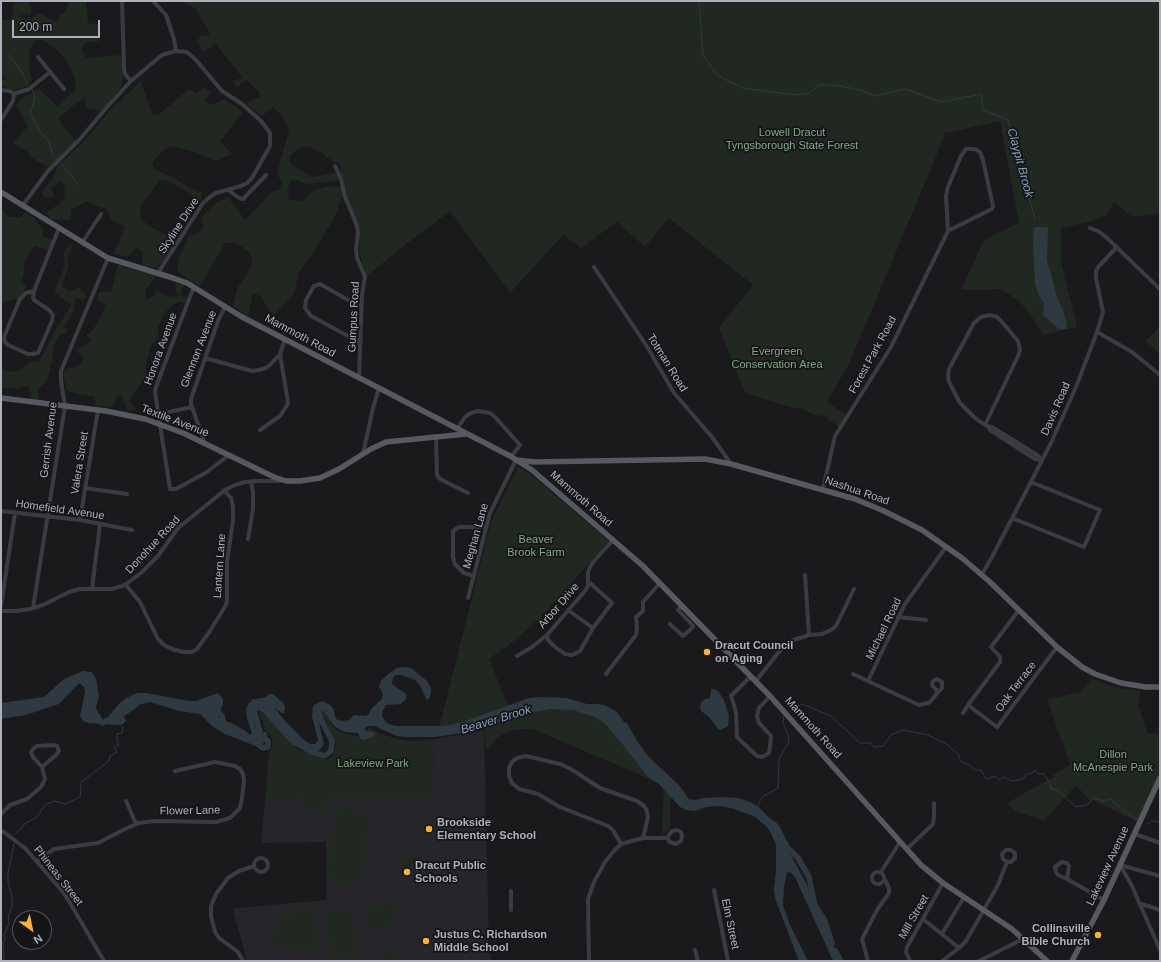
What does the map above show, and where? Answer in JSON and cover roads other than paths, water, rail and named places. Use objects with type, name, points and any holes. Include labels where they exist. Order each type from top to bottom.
[{"type":"main road","name":"Mammoth Road","points":[[1,192],[108,258],[179,280],[194,287],[225,307],[467,434],[532,470],[643,566],[682,605],[770,696],[921,865],[943,883],[1012,929],[1048,961]]},
{"type":"main road","name":"Textile Avenue","points":[[1,398],[127,414],[160,424],[274,477],[286,481]]},
{"type":"main road","points":[[450,425],[453,432],[452,435]]},
{"type":"main road","points":[[286,481],[300,481],[320,478],[386,442],[467,434]]},
{"type":"main road","name":"Nashua Road","points":[[514,459],[534,462],[705,459],[732,464],[855,498],[879,508],[922,530],[946,547],[982,574],[1057,647],[1082,667],[1109,680],[1133,685],[1160,687]]},
{"type":"main road","name":"Lakeview Avenue","points":[[1072,961],[1104,900],[1160,778]]},
{"type":"street","points":[[122,1],[124,68],[125,74],[131,81]]},
{"type":"street","points":[[23,206],[48,171],[80,139],[131,81],[162,54],[176,51],[174,39],[166,15],[153,1]]},
{"type":"street","name":"Skyline Drive","points":[[158,273],[203,203],[216,193],[241,186],[252,178],[270,146],[270,133],[261,121],[253,113],[222,90],[191,55],[187,52],[176,51]]},
{"type":"street","points":[[38,57],[64,89]]},
{"type":"street","points":[[14,94],[29,89],[50,72]]},
{"type":"street","points":[[1,90],[10,91],[14,94]]},
{"type":"street","points":[[1,120],[13,101],[14,94]]},
{"type":"street","points":[[970,148],[975,149],[980,152],[983,160],[992,209],[948,231],[946,205],[948,187],[963,152],[970,148]]},
{"type":"street","name":"Gumpus Road","points":[[335,166],[358,232],[356,250],[365,277],[362,308],[360,378]]},
{"type":"street","points":[[228,190],[239,198],[243,199],[266,175]]},
{"type":"street","points":[[82,243],[101,214]]},
{"type":"street","points":[[34,291],[26,294],[20,299],[5,334],[4,340],[8,345],[28,354],[38,352],[53,319],[53,315],[49,310],[34,300],[33,297],[34,291],[60,228]]},
{"type":"street","points":[[1090,228],[1098,231],[1160,289]]},
{"type":"street","name":"Forest Park Road","points":[[823,489],[835,436],[891,347],[948,231]]},
{"type":"street","name":"Davis Road","points":[[982,574],[1031,482],[1076,387],[1103,312],[1096,271],[1098,266],[1116,247]]},
{"type":"street","name":"Gerrish Avenue","points":[[33,608],[65,406],[61,371],[108,258]]},
{"type":"street","name":"Totman Road","points":[[594,267],[646,345],[674,393],[712,437],[732,464]]},
{"type":"street","points":[[361,343],[310,316],[305,308],[306,300],[314,286],[320,284],[362,308]]},
{"type":"street","name":"Honora Avenue","points":[[194,287],[157,383],[155,392],[168,485],[170,489],[176,489],[207,472],[229,455]]},
{"type":"street","name":"Glennon Avenue","points":[[205,444],[192,408],[192,393],[218,321],[225,307]]},
{"type":"street","points":[[986,426],[1020,350],[1017,340],[1002,322],[997,317],[990,315],[981,317],[974,323],[950,367],[948,376],[950,385],[962,405],[990,430],[1035,459],[1042,460]]},
{"type":"street","points":[[1097,332],[1132,352],[1160,375]]},
{"type":"street","points":[[205,358],[252,371],[259,370],[270,365],[280,354],[285,339]]},
{"type":"street","points":[[260,430],[280,416],[288,402],[280,354]]},
{"type":"street","points":[[363,454],[370,420],[379,388]]},
{"type":"street","points":[[159,414],[192,408]]},
{"type":"street","name":"Valera Street","points":[[80,520],[98,410]]},
{"type":"street","name":"Meghan Lane","points":[[457,429],[464,417],[471,413],[478,411],[490,413],[520,445],[490,513],[468,598]]},
{"type":"street","points":[[436,437],[437,475],[440,479],[468,493]]},
{"type":"street","points":[[248,539],[252,509],[252,481]]},
{"type":"street","name":"Donohue Road","points":[[1,611],[16,611],[33,608],[73,591],[92,588],[116,588],[126,585],[158,556],[178,528],[224,490],[235,485],[252,481],[286,481]]},
{"type":"street","points":[[1012,518],[1084,547],[1100,510],[1031,482]]},
{"type":"street","points":[[85,488],[127,494]]},
{"type":"street","name":"Lantern Lane","points":[[126,585],[140,602],[158,639],[164,645],[186,653],[194,651],[200,647],[226,605],[228,595],[227,568],[233,520],[233,506],[231,498],[224,490]]},
{"type":"street","name":"Homefield Avenue","points":[[1,511],[80,520],[132,530]]},
{"type":"street","points":[[1,606],[15,513]]},
{"type":"street","points":[[92,588],[100,524]]},
{"type":"street","points":[[474,576],[464,573],[455,564],[453,558],[453,531],[459,526],[486,527]]},
{"type":"street","name":"Arbor Drive","points":[[517,656],[532,647],[547,635],[585,591],[589,582],[588,572],[590,567],[613,540]]},
{"type":"street","name":"Michael Road","points":[[868,681],[906,601],[946,547]]},
{"type":"street","points":[[805,575],[809,635]]},
{"type":"street","points":[[547,635],[548,640],[565,654],[572,655],[580,651],[593,628],[612,603],[589,582]]},
{"type":"street","points":[[606,674],[636,634],[636,617],[643,611],[643,602],[660,583]]},
{"type":"street","points":[[770,696],[759,708],[758,713],[759,723],[772,739],[769,753],[762,757],[757,756],[737,737],[736,712],[730,696],[753,679],[791,641],[809,635],[822,634],[836,626],[854,589]]},
{"type":"street","points":[[670,624],[683,636],[692,628],[693,626],[678,610],[682,605]]},
{"type":"street","points":[[568,610],[593,628]]},
{"type":"street","points":[[963,713],[1000,662],[1000,657],[991,647],[1019,610]]},
{"type":"street","points":[[898,617],[926,620]]},
{"type":"street","name":"Oak Terrace","points":[[968,705],[997,728],[1057,647]]},
{"type":"street","points":[[853,674],[920,705],[928,703],[938,692]]},
{"type":"street","points":[[1,814],[10,805],[27,799],[41,787],[45,779],[42,767],[33,757],[31,752],[37,746],[53,744],[57,746],[59,751],[42,767]]},
{"type":"street","points":[[622,844],[613,830],[608,826],[570,811],[538,794],[519,789],[512,783],[509,776],[509,768],[512,762],[517,758],[526,756],[560,764],[576,772],[600,788],[637,801],[644,806],[648,817],[643,838]]},
{"type":"street","name":"Flower Lane","points":[[36,861],[54,849],[98,843],[136,824],[155,821],[216,822],[230,818],[240,808],[244,781],[243,774],[240,769],[235,766],[215,762],[175,771]]},
{"type":"street","points":[[126,802],[136,824]]},
{"type":"street","points":[[907,849],[933,824],[934,803]]},
{"type":"street","name":"Phineas Street","points":[[1,830],[25,848],[70,903],[104,961]]},
{"type":"street","points":[[1135,834],[1160,843]]},
{"type":"street","points":[[589,961],[589,893],[605,862],[622,844],[643,838],[667,838]]},
{"type":"street","points":[[884,878],[880,883],[876,883],[872,878],[874,874],[881,872],[900,842]]},
{"type":"street","points":[[943,961],[966,941],[996,889],[1006,862]]},
{"type":"street","points":[[1120,865],[1160,876]]},
{"type":"street","points":[[1120,865],[1159,944],[1160,950]]},
{"type":"street","points":[[243,961],[238,952],[219,938],[215,932],[211,916],[211,906],[216,894],[228,878],[239,871],[254,866]]},
{"type":"street","points":[[868,961],[862,939],[877,910],[890,893],[881,872]]},
{"type":"street","points":[[1067,879],[1104,900]]},
{"type":"street","name":"Mill Street","points":[[910,961],[906,952],[907,947],[943,883]]},
{"type":"street","name":"Elm Street","points":[[714,890],[728,961]]},
{"type":"street","points":[[511,892],[511,910]]},
{"type":"street","points":[[942,934],[964,897]]},
{"type":"street","points":[[1139,903],[1160,910]]},
{"type":"street","points":[[923,919],[959,948]]},
{"type":"street","points":[[979,961],[1023,939]]},
{"type":"street","points":[[695,950],[698,961]]},
{"type":"water","points":[[1047,227],[1048,229],[1047,260],[1058,300],[1065,317],[1067,326],[1066,329],[1059,329],[1043,315],[1044,303],[1039,296],[1035,284],[1033,243],[1034,228]]},
{"type":"water","points":[[397,668],[411,668],[427,681],[431,688],[430,697],[427,700],[419,684],[415,680],[401,675],[396,675],[393,677],[392,684],[406,694],[406,699],[401,704],[386,705],[382,714],[383,718],[388,724],[396,726],[443,726],[460,723],[529,698],[566,698],[587,704],[604,705],[616,711],[624,722],[631,741],[639,752],[657,768],[684,799],[696,800],[722,797],[738,798],[759,807],[772,821],[806,883],[840,961],[833,961],[795,877],[791,873],[787,872],[784,887],[783,906],[790,925],[808,961],[799,961],[776,901],[774,891],[776,845],[767,827],[754,816],[731,808],[720,806],[706,807],[695,811],[686,810],[680,807],[659,784],[648,777],[604,723],[595,717],[573,710],[551,709],[516,715],[475,731],[435,737],[397,736],[374,726],[367,726],[365,731],[374,732],[376,734],[373,737],[363,740],[358,733],[345,732],[337,728],[333,725],[326,714],[320,710],[318,714],[324,744],[318,752],[313,753],[294,745],[263,712],[257,710],[254,718],[255,727],[260,732],[266,732],[267,735],[266,740],[261,746],[258,747],[225,734],[213,727],[200,714],[179,711],[150,702],[129,707],[125,710],[123,714],[126,721],[123,724],[89,723],[83,721],[80,716],[85,692],[84,687],[79,683],[59,704],[26,715],[1,719],[1,703],[44,697],[64,679],[83,671],[92,672],[96,679],[99,695],[91,709],[93,715],[102,720],[108,717],[126,698],[137,693],[146,693],[196,701],[218,693],[223,699],[223,704],[218,715],[220,719],[234,726],[242,736],[245,737],[252,733],[247,719],[246,709],[249,703],[253,699],[263,698],[273,694],[284,704],[285,708],[284,714],[272,707],[271,710],[280,723],[310,744],[315,744],[318,740],[312,716],[313,707],[315,704],[322,701],[330,705],[333,708],[336,719],[342,721],[349,720],[354,715],[368,715],[372,708],[382,699],[383,694],[379,687],[381,681]]},
{"type":"water","points":[[711,689],[718,691],[724,700],[729,715],[728,726],[721,730],[718,729],[700,708],[701,702],[710,698]]},
{"type":"waterway","name":"Claypit Brook","points":[[699,1],[703,55],[718,76],[743,88],[795,95],[810,93],[819,85],[834,85],[861,90],[875,96],[906,89],[941,102],[981,94],[983,110],[1008,120],[1035,219]]},
{"type":"waterway","points":[[8,54],[19,68],[28,84]]},
{"type":"waterway","points":[[32,89],[35,97],[30,114],[39,130],[49,142],[53,156],[57,159]]},
{"type":"waterway","points":[[61,163],[79,185]]},
{"type":"waterway","name":"Beaver Brook","points":[[96,696],[93,709],[103,723]]},
{"type":"waterway","name":"Beaver Brook","points":[[267,703],[283,723],[297,737]]},
{"type":"waterway","name":"Beaver Brook","points":[[118,717],[137,704]]},
{"type":"waterway","points":[[790,711],[802,704],[831,716],[860,743],[870,743],[874,747],[883,746],[891,735],[903,730],[928,735],[946,744],[958,754],[961,762],[968,764],[975,770],[981,770],[986,779],[995,776],[1000,780],[1004,777],[1012,781],[1023,779],[1027,773],[1029,775],[1035,770],[1038,774],[1044,774],[1050,783],[1051,788],[1058,791],[1076,807],[1087,805],[1094,798],[1105,801],[1110,799],[1137,820]]},
{"type":"waterway","name":"Beaver Brook","points":[[214,709],[216,709],[222,716],[224,724],[242,732],[263,748],[268,747],[268,741],[261,735],[254,711],[257,706]]},
{"type":"waterway","name":"Beaver Brook","points":[[306,749],[325,756],[331,751],[332,741],[321,720],[319,711],[321,708],[324,708]]},
{"type":"waterway","points":[[757,807],[762,797],[778,788],[779,759],[788,744],[789,737],[783,723],[784,716]]},
{"type":"waterway","points":[[15,834],[26,823],[37,817],[45,805],[54,801],[65,804],[80,797],[80,783],[109,761],[110,756],[117,752],[114,747],[119,745],[117,741],[117,734],[122,733],[123,727],[119,724]]},
{"type":"waterway","name":"Beaver Brook","points":[[625,725],[635,743],[646,758],[677,787],[689,804]]},
{"type":"waterway","name":"Beaver Brook","points":[[768,821],[774,824],[778,829],[787,847],[798,858],[809,877],[815,905],[825,921],[832,943]]},
{"type":"waterway","points":[[1147,824],[1153,821],[1160,822]]},
{"type":"waterway","points":[[4,961],[4,935],[9,924],[8,918],[12,906],[8,873],[14,844]]},
{"type":"waterway","name":"Beaver Brook","points":[[835,951],[841,961]]},
{"type":"place","name":"Dracut Council on Aging","points":[[707,652]]},
{"type":"place","name":"Brookside Elementary School","points":[[429,829]]},
{"type":"place","name":"Dracut Public Schools","points":[[407,872]]},
{"type":"place","name":"Collinsville Bible Church","points":[[1098,935]]},
{"type":"place","name":"Justus C. Richardson Middle School","points":[[426,941]]},
{"type":"park label","name":"Lowell Dracut Tyngsborough State Forest","points":[[792,139]]},
{"type":"park label","name":"Evergreen Conservation Area","points":[[777,358]]},
{"type":"park label","name":"Beaver Brook Farm","points":[[536,546]]},
{"type":"park label","name":"Dillon McAnespie Park","points":[[1113,761]]},
{"type":"park label","name":"Lakeview Park","points":[[373,764]]}]
